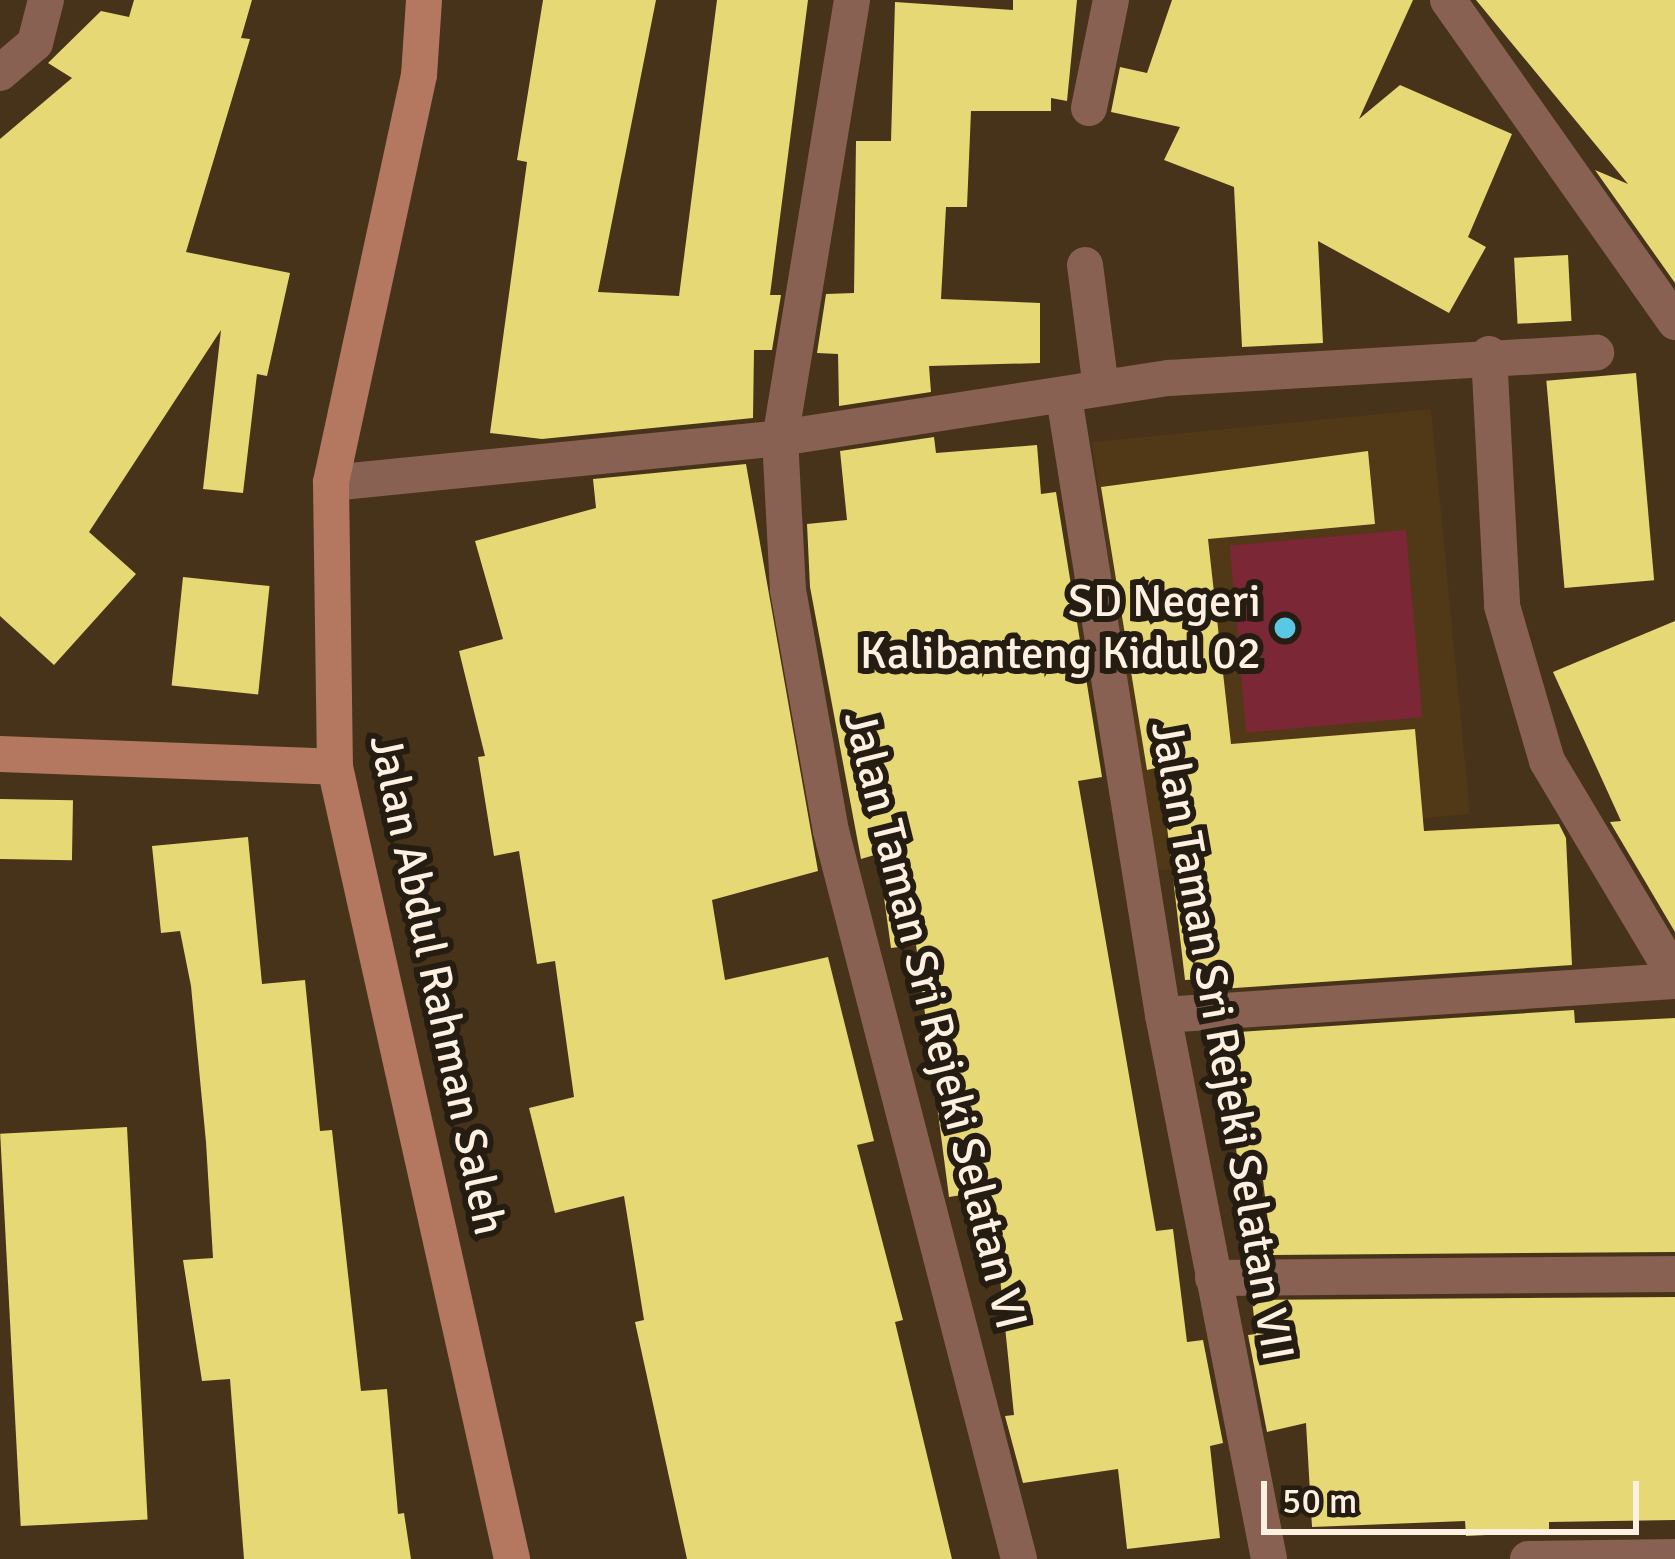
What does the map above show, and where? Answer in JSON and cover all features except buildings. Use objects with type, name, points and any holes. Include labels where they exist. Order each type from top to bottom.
[{"type":"street","points":[[0,73],[35,43],[46,0]]},
{"type":"street","name":"Jalan Abdul Rahman Saleh","points":[[424,0],[418,74],[331,483],[335,767],[512,1559]]},
{"type":"street","name":"Jalan Taman Sri Rejeki Selatan VI","points":[[852,0],[780,438],[788,590],[831,831],[1019,1559]]},
{"type":"street","points":[[1089,108],[1111,0]]},
{"type":"street","points":[[1448,0],[1675,322]]},
{"type":"street","points":[[1085,265],[1101,388]]},
{"type":"street","points":[[331,483],[780,438],[1064,398],[1101,388],[1489,354],[1595,353]]},
{"type":"street","points":[[1163,1015],[1675,979],[1547,761],[1502,606],[1489,354]]},
{"type":"street","name":"Jalan Taman Sri Rejeki Selatan VII","points":[[1064,398],[1163,1015],[1269,1559]]},
{"type":"street","points":[[0,754],[335,767]]},
{"type":"street","points":[[1213,1278],[1675,1274]]},
{"type":"street","points":[[1528,1559],[1675,1557]]},
{"type":"shaded area","name":"SD Negeri Kalibanteng Kidul 02","points":[[1431,409],[1470,814],[1238,836],[1239,863],[1152,871],[1092,442]]},
{"type":"shaded area","points":[[1406,530],[1422,717],[1246,733],[1230,545]]},
{"type":"place","name":"SD Negeri Kalibanteng Kidul 02","points":[[1285,628]]}]
